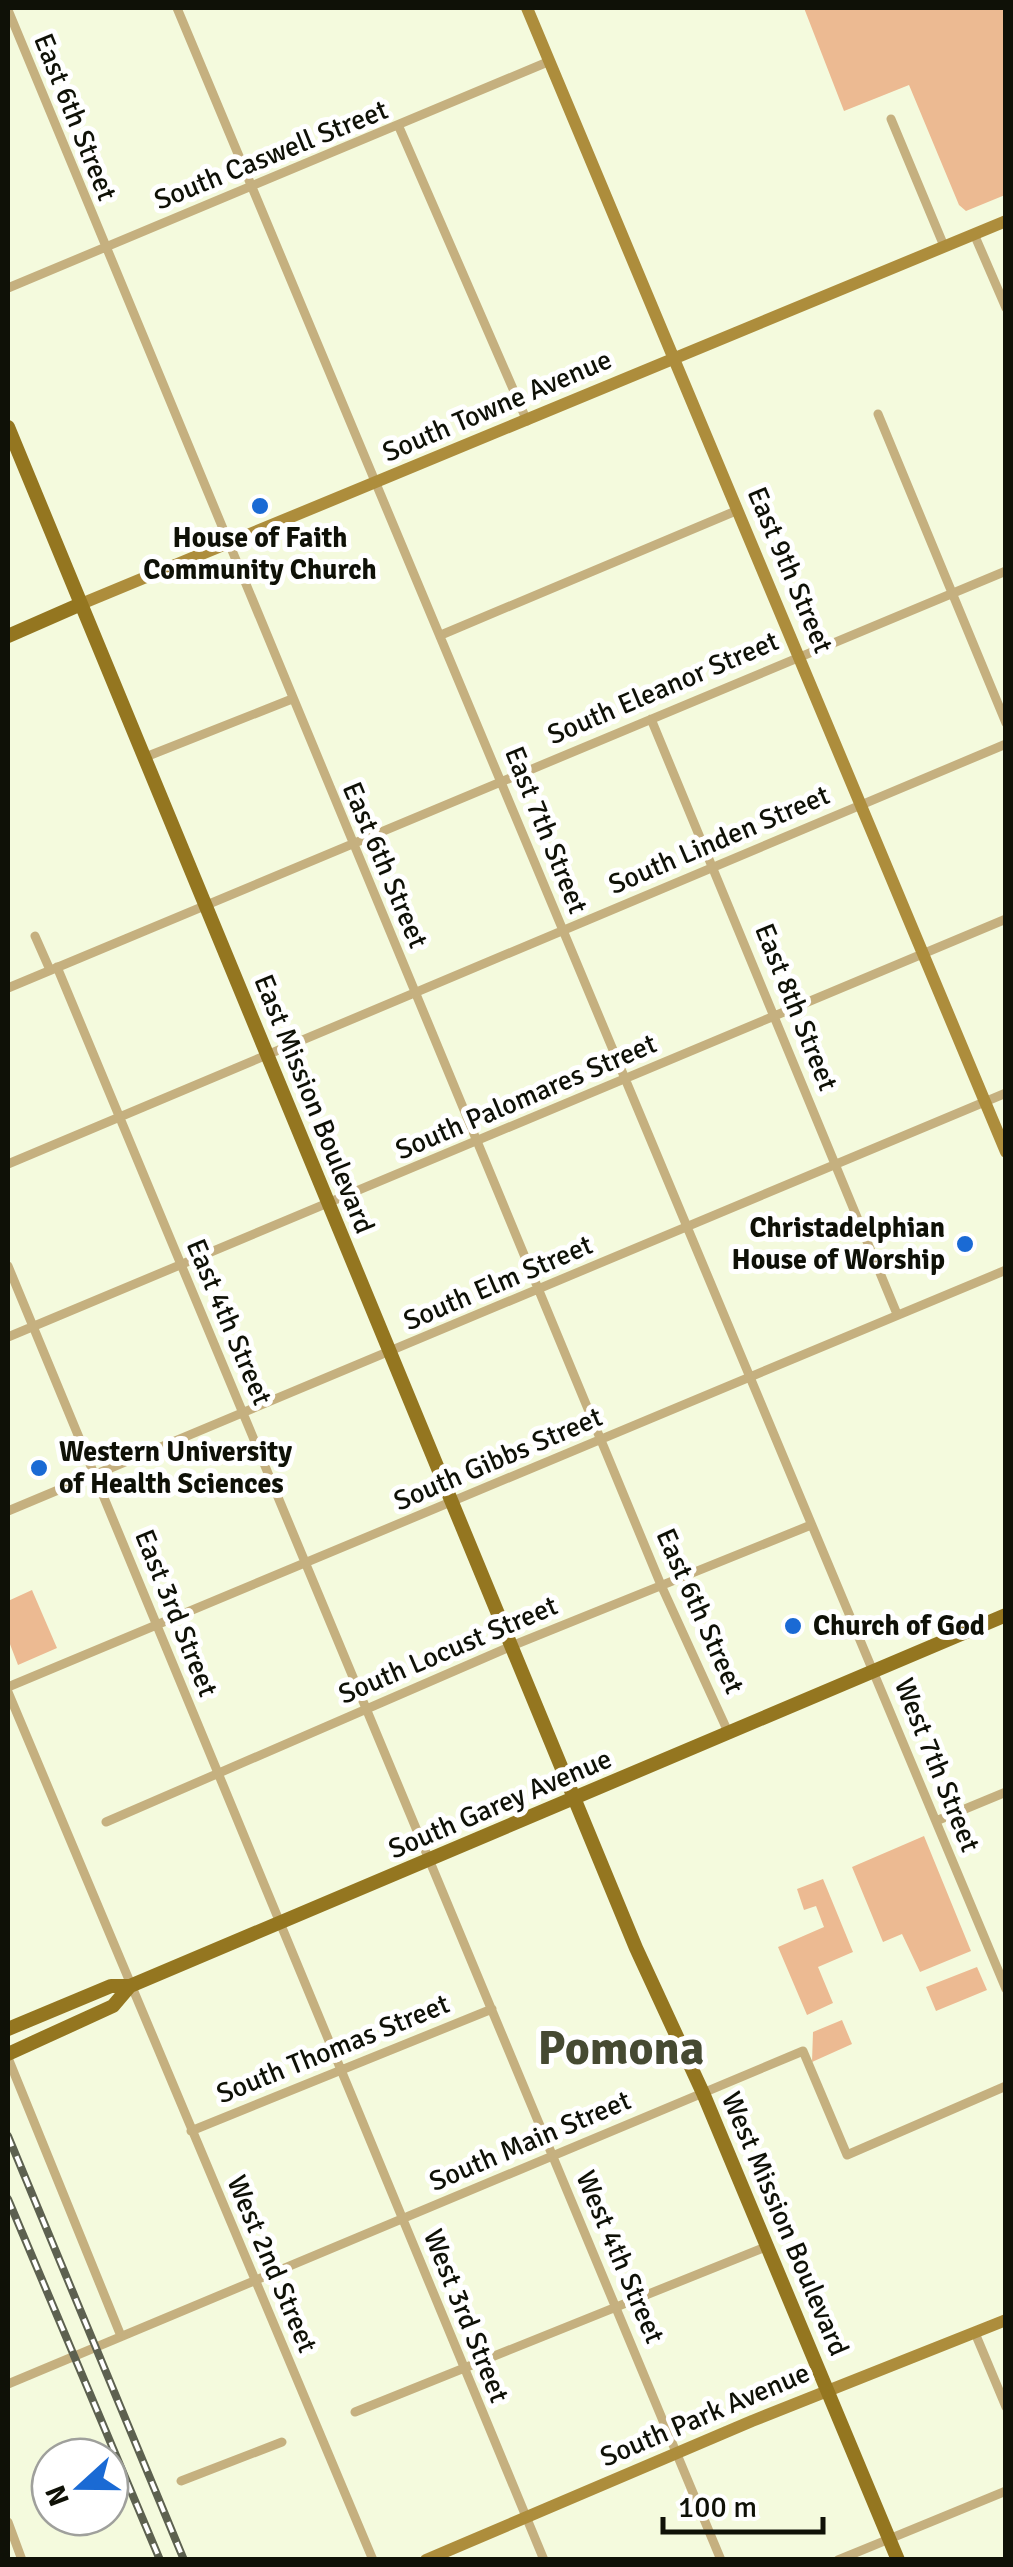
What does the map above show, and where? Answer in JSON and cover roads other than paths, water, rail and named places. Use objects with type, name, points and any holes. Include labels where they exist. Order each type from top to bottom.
[{"type":"main road","name":"East Mission Boulevard","points":[[8,427],[576,1800]]},
{"type":"main road","name":"South Towne Avenue","points":[[8,636],[82,604]]},
{"type":"main road","name":"South Garey Avenue","points":[[12,2053],[113,2006],[130,1986],[1006,1615]]},
{"type":"main road","name":"West Mission Boulevard","points":[[576,1800],[898,2560]]},
{"type":"main road","points":[[8,2029],[111,1986],[130,1986]]},
{"type":"street","name":"East 7th Street","points":[[178,8],[873,1669]]},
{"type":"street","name":"East 9th Street","points":[[527,8],[1006,1152]]},
{"type":"street","name":"East 6th Street","points":[[8,10],[352,844],[604,1439],[661,1585],[729,1734]]},
{"type":"street","name":"South Caswell Street","points":[[8,288],[550,61]]},
{"type":"street","points":[[891,119],[944,246]]},
{"type":"street","points":[[400,127],[527,420]]},
{"type":"street","name":"South Towne Avenue","points":[[82,604],[1006,221]]},
{"type":"street","points":[[974,234],[1006,308]]},
{"type":"street","points":[[878,414],[1006,723]]},
{"type":"street","points":[[441,635],[738,510]]},
{"type":"street","name":"South Eleanor Street","points":[[8,988],[1006,570]]},
{"type":"street","points":[[143,758],[292,699]]},
{"type":"street","name":"East 8th Street","points":[[651,720],[897,1314]]},
{"type":"street","name":"South Linden Street","points":[[8,1164],[1006,744]]},
{"type":"street","name":"South Palomares Street","points":[[8,1337],[1006,919]]},
{"type":"street","name":"East 4th Street","points":[[35,936],[54,969],[120,1117],[431,1860]]},
{"type":"street","name":"South Elm Street","points":[[8,1511],[837,1168],[1006,1094]]},
{"type":"street","name":"East 3rd Street","points":[[8,1266],[282,1921]]},
{"type":"street","name":"South Gibbs Street","points":[[8,1689],[1006,1270]]},
{"type":"street","name":"South Locust Street","points":[[106,1822],[514,1645],[811,1525]]},
{"type":"street","name":"West 7th Street","points":[[873,1669],[1006,1989]]},
{"type":"street","name":"West 2nd Street","points":[[8,1689],[372,2560]]},
{"type":"street","points":[[936,1821],[1006,1792]]},
{"type":"street","name":"West 4th Street","points":[[431,1860],[721,2560]]},
{"type":"street","name":"West 3rd Street","points":[[282,1921],[544,2560]]},
{"type":"street","name":"South Thomas Street","points":[[192,2131],[492,2008]]},
{"type":"street","name":"South Main Street","points":[[8,2384],[803,2051],[848,2155],[1006,2086]]},
{"type":"street","points":[[12,2053],[14,2072],[122,2336]]},
{"type":"street","points":[[355,2412],[768,2246]]},
{"type":"street","name":"South Park Avenue","points":[[426,2560],[676,2452],[1006,2320]]},
{"type":"street","points":[[976,2333],[1006,2406]]},
{"type":"street","points":[[181,2482],[282,2442]]},
{"type":"street","points":[[838,2560],[1006,2491]]},
{"type":"street","points":[[8,2522],[21,2556],[8,2557]]},
{"type":"railway","points":[[8,2136],[184,2560]]},
{"type":"railway","points":[[8,2199],[160,2560]]},
{"type":"place","name":"House of Faith Community Church","points":[[260,506]]},
{"type":"place","name":"Christadelphian House of Worship","points":[[965,1244]]},
{"type":"place","name":"Western University of Health Sciences","points":[[39,1468]]},
{"type":"place","name":"Church of God","points":[[793,1626]]},
{"type":"district","name":"Pomona","points":[[621,2048]]}]
